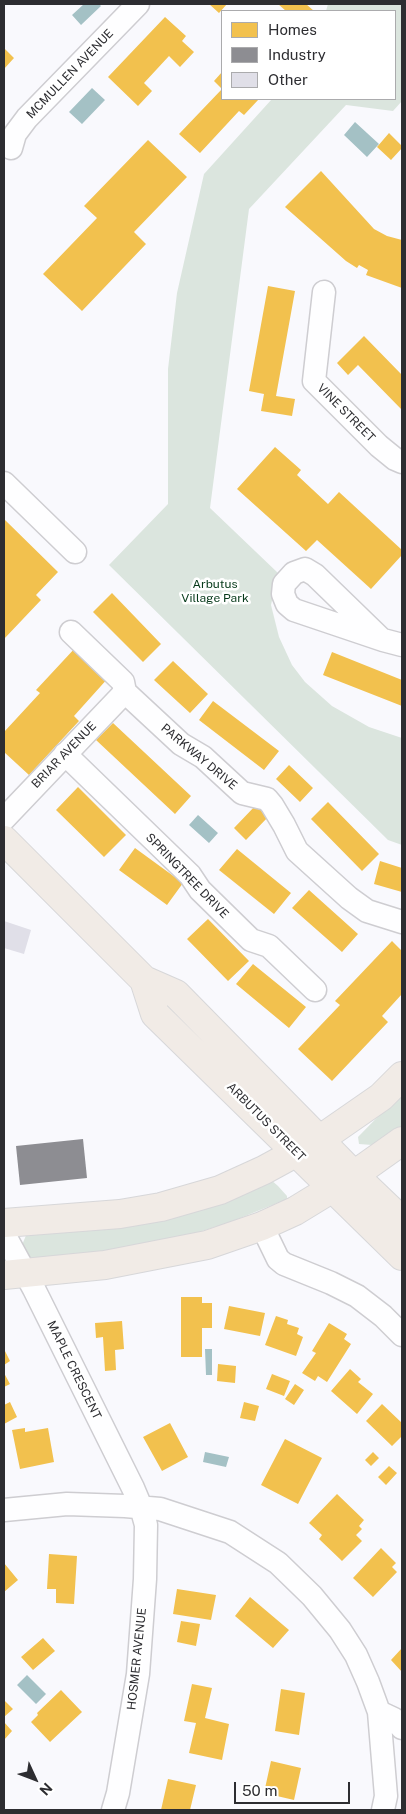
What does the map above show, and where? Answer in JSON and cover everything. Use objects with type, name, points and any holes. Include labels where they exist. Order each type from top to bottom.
[{"type":"main road","name":"ARBUTUS STREET","points":[[4,840],[144,980],[176,994],[308,1146],[344,1182],[402,1256]]},
{"type":"main road","points":[[4,1223],[120,1214],[161,1207],[220,1190],[308,1146],[381,1097],[402,1076]]},
{"type":"main road","points":[[15,1274],[105,1265],[156,1256],[206,1245],[262,1226],[295,1211],[344,1182],[402,1141]]},
{"type":"main road","name":"ARBUTUS STREET","points":[[344,1182],[402,1222]]},
{"type":"street","name":"MCMULLEN AVENUE","points":[[11,148],[15,134],[27,118],[138,4]]},
{"type":"street","name":"VINE STREET","points":[[324,292],[314,382],[379,446],[395,459],[402,462]]},
{"type":"street","points":[[4,483],[75,552]]},
{"type":"street","name":"PARKWAY DRIVE","points":[[71,632],[123,682],[126,692],[181,744],[203,757],[242,793],[267,799],[284,825],[297,851],[349,898],[367,911],[402,922]]},
{"type":"street","name":"BRIAR AVENUE","points":[[4,819],[126,692]]},
{"type":"street","name":"SPRINGTREE DRIVE","points":[[65,754],[190,875],[200,890],[251,940],[269,946],[314,990]]},
{"type":"street","points":[[262,1226],[273,1251],[284,1264],[357,1296],[383,1316],[402,1335]]},
{"type":"street","name":"MAPLE CRESCENT","points":[[4,1234],[15,1274],[141,1507]]},
{"type":"street","points":[[4,1510],[67,1504],[141,1507],[164,1510],[230,1532],[278,1563],[312,1596],[340,1630],[356,1655],[379,1712],[390,1797]]},
{"type":"street","name":"HOSMER AVENUE","points":[[113,1810],[118,1793],[138,1674],[145,1579],[146,1524],[141,1507]]},
{"type":"street","points":[[379,1712],[394,1719],[402,1728]]},
{"type":"green space","name":"Arbutus Village Park","points":[[328,4],[402,4],[402,101],[393,111],[346,105],[249,209],[210,508],[278,573],[271,605],[279,637],[292,665],[305,682],[332,706],[369,727],[402,738],[402,845],[388,840],[109,565],[168,504],[168,369],[177,293],[204,174],[271,100],[396,100],[396,10],[326,10]]},
{"type":"green space","points":[[402,1092],[402,1130],[383,1142],[372,1145],[359,1144],[358,1137]]},
{"type":"green space","points":[[270,1179],[287,1196],[287,1199],[233,1221],[199,1232],[93,1256],[34,1260],[30,1258],[22,1245],[27,1233]]},
{"type":"water","points":[[84,4],[99,4],[101,6],[81,25],[72,15]]},
{"type":"water","points":[[92,88],[105,100],[82,124],[69,112]]},
{"type":"water","points":[[355,122],[379,144],[367,157],[344,135]]},
{"type":"water","points":[[198,815],[218,833],[209,843],[189,825]]},
{"type":"water","points":[[205,1349],[212,1349],[212,1375],[206,1375]]},
{"type":"water","points":[[205,1452],[229,1457],[226,1467],[203,1462]]},
{"type":"water","points":[[27,1675],[46,1694],[36,1704],[17,1685]]},
{"type":"building: Homes","points":[[209,4],[227,4],[219,13]]},
{"type":"building: Homes","points":[[278,4],[306,4],[313,10],[285,10]]},
{"type":"building: Homes","points":[[165,17],[186,36],[182,41],[194,52],[180,67],[169,56],[144,83],[152,91],[138,106],[108,77]]},
{"type":"building: Homes","points":[[4,48],[14,58],[4,69]]},
{"type":"building: Homes","points":[[221,73],[221,88],[214,81]]},
{"type":"building: Homes","points":[[221,90],[221,100],[258,100],[244,115],[239,111],[200,153],[179,134]]},
{"type":"building: Homes","points":[[389,133],[402,146],[391,160],[377,147]]},
{"type":"building: Homes","points":[[148,140],[187,177],[134,232],[146,244],[82,311],[43,274],[97,218],[84,206]]},
{"type":"building: Homes","points":[[321,171],[374,229],[387,236],[402,240],[402,288],[366,275],[368,270],[359,265],[357,268],[346,261],[285,207]]},
{"type":"building: Homes","points":[[268,286],[295,291],[276,396],[295,399],[292,416],[261,411],[264,394],[249,391]]},
{"type":"building: Homes","points":[[364,336],[402,375],[402,410],[358,365],[348,375],[337,363]]},
{"type":"building: Homes","points":[[275,447],[301,470],[297,475],[328,504],[339,492],[402,550],[402,555],[371,589],[317,540],[306,551],[237,489]]},
{"type":"building: Homes","points":[[4,519],[58,572],[36,595],[41,600],[4,639]]},
{"type":"building: Homes","points":[[112,593],[161,644],[143,662],[93,612]]},
{"type":"building: Homes","points":[[76,647],[109,677],[74,716],[79,721],[29,775],[4,752],[4,732],[40,693],[36,690]]},
{"type":"building: Homes","points":[[332,652],[402,680],[402,706],[323,675]]},
{"type":"building: Homes","points":[[173,661],[208,694],[190,713],[154,680]]},
{"type":"building: Homes","points":[[213,701],[279,751],[264,770],[199,720]]},
{"type":"building: Homes","points":[[113,723],[191,796],[175,814],[96,740]]},
{"type":"building: Homes","points":[[289,765],[313,788],[300,802],[276,779]]},
{"type":"building: Homes","points":[[78,787],[126,835],[104,857],[56,810]]},
{"type":"building: Homes","points":[[328,802],[379,854],[362,871],[311,819]]},
{"type":"building: Homes","points":[[256,805],[268,817],[246,840],[234,828]]},
{"type":"building: Homes","points":[[135,848],[183,883],[167,905],[119,870]]},
{"type":"building: Homes","points":[[237,849],[291,893],[274,914],[219,870]]},
{"type":"building: Homes","points":[[380,861],[402,868],[402,892],[374,884]]},
{"type":"building: Homes","points":[[309,890],[358,934],[342,952],[292,908]]},
{"type":"building: Homes","points":[[208,919],[249,961],[228,981],[187,939]]},
{"type":"building: Homes","points":[[392,941],[402,951],[402,994],[382,1016],[388,1022],[332,1081],[298,1049],[340,1005],[335,1001]]},
{"type":"building: Homes","points":[[253,964],[306,1007],[289,1028],[236,984]]},
{"type":"building: Homes","points":[[181,1297],[202,1297],[202,1303],[212,1303],[212,1328],[202,1328],[202,1357],[181,1357]]},
{"type":"building: Homes","points":[[229,1306],[265,1313],[260,1336],[224,1329]]},
{"type":"building: Homes","points":[[276,1316],[288,1320],[287,1324],[299,1328],[297,1334],[303,1337],[296,1356],[265,1345]]},
{"type":"building: Homes","points":[[122,1321],[124,1349],[115,1350],[116,1370],[105,1371],[103,1337],[96,1338],[95,1323]]},
{"type":"building: Homes","points":[[329,1323],[347,1334],[344,1339],[351,1344],[327,1382],[318,1376],[315,1381],[302,1373],[316,1353],[312,1351]]},
{"type":"building: Homes","points":[[4,1349],[10,1361],[4,1365]]},
{"type":"building: Homes","points":[[218,1364],[236,1366],[235,1383],[217,1381]]},
{"type":"building: Homes","points":[[350,1369],[361,1379],[358,1382],[373,1394],[357,1414],[331,1391]]},
{"type":"building: Homes","points":[[4,1373],[10,1384],[4,1387]]},
{"type":"building: Homes","points":[[272,1374],[290,1381],[284,1396],[266,1389]]},
{"type":"building: Homes","points":[[295,1384],[304,1390],[294,1405],[285,1399]]},
{"type":"building: Homes","points":[[10,1402],[17,1417],[4,1424],[4,1405]]},
{"type":"building: Homes","points":[[244,1402],[259,1406],[255,1421],[240,1418]]},
{"type":"building: Homes","points":[[382,1404],[402,1423],[402,1436],[392,1446],[366,1421]]},
{"type":"building: Homes","points":[[170,1423],[188,1457],[162,1471],[143,1437]]},
{"type":"building: Homes","points":[[25,1428],[25,1432],[48,1428],[54,1462],[20,1469],[12,1430]]},
{"type":"building: Homes","points":[[285,1439],[322,1458],[298,1504],[261,1485]]},
{"type":"building: Homes","points":[[373,1452],[379,1458],[371,1466],[365,1460]]},
{"type":"building: Homes","points":[[389,1466],[397,1473],[386,1485],[378,1477]]},
{"type":"building: Homes","points":[[337,1494],[364,1520],[359,1526],[362,1529],[356,1535],[362,1541],[342,1561],[319,1539],[322,1535],[309,1523]]},
{"type":"building: Homes","points":[[381,1548],[396,1563],[392,1567],[397,1572],[373,1597],[353,1578]]},
{"type":"building: Homes","points":[[49,1554],[77,1556],[74,1604],[56,1603],[56,1589],[47,1589]]},
{"type":"building: Homes","points":[[4,1563],[18,1580],[4,1592]]},
{"type":"building: Homes","points":[[177,1589],[216,1595],[211,1620],[173,1614]]},
{"type":"building: Homes","points":[[250,1597],[289,1630],[273,1648],[235,1616]]},
{"type":"building: Homes","points":[[181,1621],[200,1624],[196,1646],[177,1642]]},
{"type":"building: Homes","points":[[43,1638],[55,1651],[33,1670],[21,1657]]},
{"type":"building: Homes","points":[[402,1648],[402,1672],[391,1660]]},
{"type":"building: Homes","points":[[192,1684],[212,1688],[205,1718],[229,1724],[222,1760],[189,1753],[196,1723],[184,1721]]},
{"type":"building: Homes","points":[[281,1689],[305,1693],[299,1735],[275,1731]]},
{"type":"building: Homes","points":[[61,1690],[82,1712],[50,1742],[31,1722],[38,1715],[37,1713]]},
{"type":"building: Homes","points":[[4,1700],[13,1709],[4,1717]]},
{"type":"building: Homes","points":[[4,1722],[12,1731],[4,1740]]},
{"type":"building: Homes","points":[[271,1761],[301,1768],[294,1800],[264,1793]]},
{"type":"building: Homes","points":[[168,1779],[196,1785],[190,1810],[161,1810]]},
{"type":"building: Industry","points":[[83,1139],[87,1178],[20,1185],[16,1146]]},
{"type":"building: Other","points":[[4,921],[31,930],[24,954],[4,948]]}]
